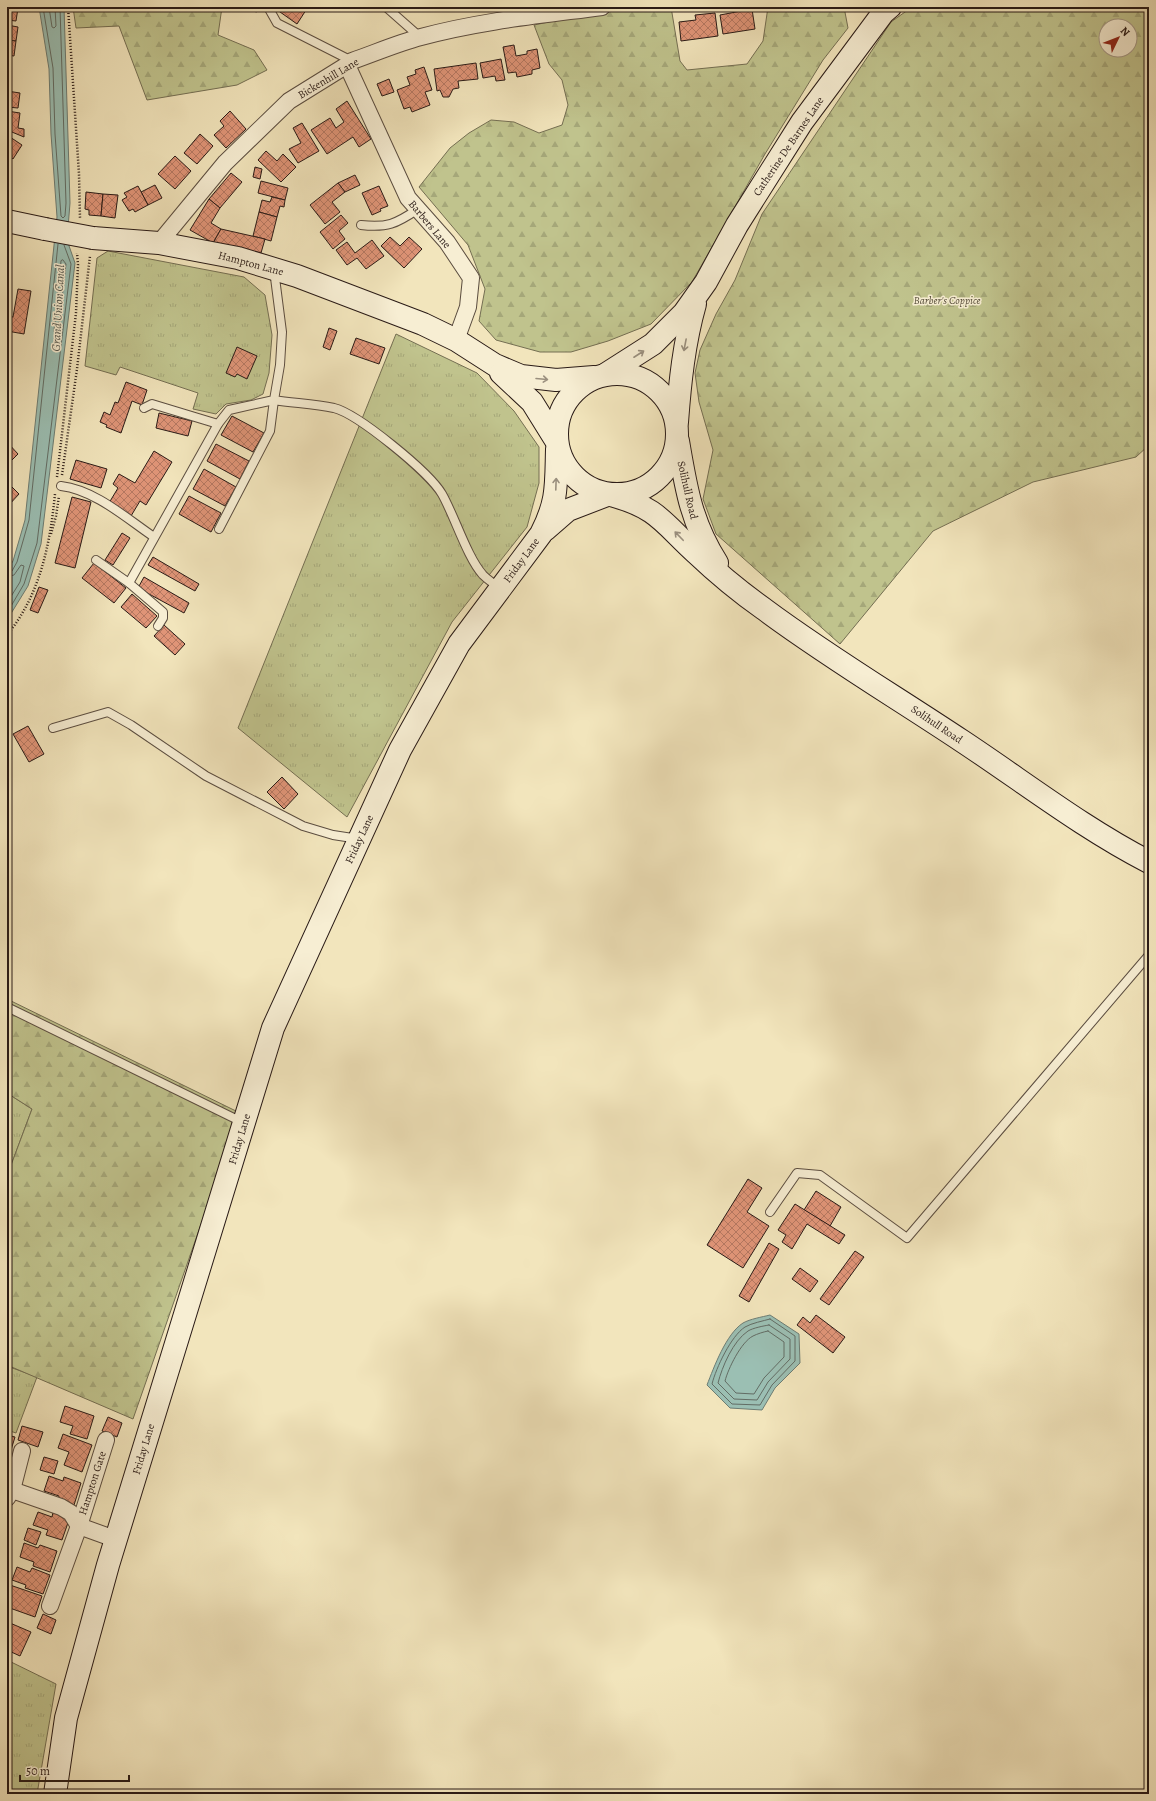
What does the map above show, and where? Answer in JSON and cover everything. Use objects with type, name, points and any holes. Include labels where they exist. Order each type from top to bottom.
[{"type":"main road","name":"Catherine De Barnes Lane","points":[[600,375],[653,344],[672,327],[698,294],[737,225],[802,122],[883,9]]},
{"type":"main road","name":"Hampton Lane","points":[[7,221],[45,229],[85,243],[159,244],[238,258],[364,300],[423,324],[456,340],[480,356],[510,380],[532,402],[556,444]]},
{"type":"main road","name":"Catherine De Barnes Lane","points":[[678,430],[685,343],[698,294]]},
{"type":"main road","name":"Hampton Lane","points":[[480,356],[508,371],[533,379],[556,380],[600,375]]},
{"type":"main road","points":[[600,375],[629,375],[649,384],[666,400],[678,430],[670,462],[656,480],[646,487],[634,492],[611,495],[594,491],[577,479],[569,469],[556,444],[555,427],[564,405],[581,386],[600,375]]},
{"type":"main road","name":"Solihull Road","points":[[678,430],[692,512],[706,545],[729,581]]},
{"type":"main road","name":"Friday Lane","points":[[55,1794],[66,1718],[115,1539],[273,1028],[400,750],[459,644],[541,534],[551,515],[556,497],[556,444]]},
{"type":"main road","name":"Solihull Road","points":[[611,495],[629,500],[654,512],[664,520],[695,552],[729,581],[790,628],[914,709],[1092,829],[1149,862]]},
{"type":"main road","name":"Friday Lane","points":[[541,534],[568,510],[611,495]]},
{"type":"street","name":"Bickenhill Lane","points":[[159,244],[225,163],[289,101],[349,63],[420,37],[525,17],[602,7]]},
{"type":"street","name":"Barbers Lane","points":[[349,63],[408,198],[447,242],[471,278],[468,307],[456,340]]},
{"type":"street","name":"Hampton Gate","points":[[50,1606],[79,1526],[106,1440]]},
{"type":"street","name":"Hampton Gate","points":[[22,1451],[10,1494],[61,1506],[71,1513],[79,1526],[115,1539]]},
{"type":"lane","points":[[268,7],[277,23],[349,63]]},
{"type":"lane","points":[[386,7],[420,37]]},
{"type":"lane","points":[[360,225],[379,227],[401,221],[418,209]]},
{"type":"lane","points":[[219,529],[270,431],[280,365],[282,332],[274,269]]},
{"type":"lane","points":[[129,583],[218,424],[229,410],[274,400],[335,408],[359,420],[380,436],[426,475],[441,493],[475,561],[483,574],[500,589]]},
{"type":"lane","points":[[144,408],[152,404],[218,424]]},
{"type":"lane","points":[[57,487],[76,488],[102,502],[154,537]]},
{"type":"lane","points":[[96,560],[129,583],[163,612],[163,618],[158,626]]},
{"type":"lane","points":[[53,728],[108,712],[131,725],[206,776],[303,826],[333,835],[360,839]]},
{"type":"lane","points":[[770,1212],[797,1173],[820,1175],[907,1238],[1149,955]]},
{"type":"lane","points":[[7,1007],[244,1123]]},
{"type":"path","points":[[68,7],[79,174],[80,219]]},
{"type":"path","points":[[7,635],[18,622],[34,592],[56,516],[57,487],[77,369],[85,243]]},
{"type":"path","points":[[47,548],[57,487],[76,313],[78,265],[85,243]]},
{"type":"green space","points":[[73,7],[222,7],[218,35],[254,50],[267,70],[237,85],[147,100],[119,26],[76,28]]},
{"type":"green space","points":[[622,7],[671,7],[680,61],[687,70],[747,64],[763,41],[768,7],[844,7],[848,28],[823,60],[765,154],[692,282],[651,324],[608,341],[571,352],[540,352],[496,340],[479,321],[485,289],[468,245],[419,187],[450,148],[469,133],[491,120],[514,122],[539,133],[562,125],[568,105],[562,80],[549,64],[534,25]]},
{"type":"green space","name":"Barber's Coppice","points":[[912,7],[1149,7],[1149,445],[1136,457],[1033,482],[933,531],[840,644],[716,534],[703,499],[713,450],[699,402],[695,373],[700,350],[716,314],[735,280],[762,214],[891,22]]},
{"type":"green space","points":[[108,251],[244,277],[265,295],[272,335],[269,373],[263,394],[251,400],[226,404],[216,414],[193,409],[198,393],[120,367],[116,375],[85,366],[97,258]]},
{"type":"green space","points":[[396,334],[477,373],[514,411],[539,447],[539,483],[527,527],[452,622],[347,817],[238,728]]},
{"type":"green space","points":[[7,999],[238,1112],[214,1187],[133,1419],[7,1365],[7,1176],[32,1109],[7,1093]]},
{"type":"green space","points":[[7,1093],[32,1109],[7,1176]]},
{"type":"green space","points":[[7,1366],[37,1377],[16,1433],[7,1430]]},
{"type":"green space","points":[[7,1660],[56,1684],[37,1794],[7,1794]]},
{"type":"water","name":"Grand Union Canal","points":[[39,7],[64,7],[70,203],[67,240],[75,263],[41,544],[28,586],[7,620],[7,571],[13,561],[25,520],[57,217],[51,134],[49,69]]},
{"type":"water","points":[[770,1315],[799,1334],[800,1363],[775,1388],[762,1410],[730,1408],[707,1385],[717,1360],[731,1335],[737,1328],[743,1323]]},
{"type":"building","points":[[7,7],[18,8],[16,21],[7,20]]},
{"type":"building","points":[[273,7],[308,7],[297,24]]},
{"type":"building","points":[[752,9],[755,29],[723,34],[720,15]]},
{"type":"building","points":[[715,13],[718,36],[681,41],[679,22],[696,20],[695,15]]},
{"type":"building","points":[[7,25],[18,27],[16,41],[7,40]]},
{"type":"building","points":[[7,40],[16,41],[14,56],[7,55]]},
{"type":"building","points":[[514,45],[516,56],[527,54],[527,51],[537,49],[540,68],[532,70],[532,74],[517,77],[516,72],[508,73],[503,47]]},
{"type":"building","points":[[501,59],[505,80],[496,81],[495,76],[483,78],[480,63]]},
{"type":"building","points":[[476,63],[478,79],[458,81],[459,88],[453,89],[449,97],[443,97],[440,90],[437,91],[434,69]]},
{"type":"building","points":[[424,67],[432,90],[425,92],[430,105],[412,112],[410,107],[404,109],[397,90],[410,85],[407,77],[416,74],[415,70]]},
{"type":"building","points":[[389,79],[394,92],[382,96],[377,84]]},
{"type":"building","points":[[7,91],[20,93],[18,108],[7,107]]},
{"type":"building","points":[[347,101],[371,139],[359,147],[353,137],[327,154],[311,130],[330,118],[336,128],[344,122],[336,109]]},
{"type":"building","points":[[7,111],[20,113],[18,128],[24,129],[24,137],[7,130]]},
{"type":"building","points":[[230,111],[246,129],[226,148],[214,135],[224,126],[220,121]]},
{"type":"building","points":[[302,123],[319,151],[298,163],[289,149],[301,143],[293,128]]},
{"type":"building","points":[[200,134],[213,146],[197,164],[184,153]]},
{"type":"building","points":[[7,135],[22,145],[13,159],[8,155],[7,157]]},
{"type":"building","points":[[266,151],[277,161],[283,154],[296,167],[281,182],[258,160]]},
{"type":"building","points":[[175,156],[191,171],[175,189],[158,174]]},
{"type":"building","points":[[255,167],[262,169],[260,179],[253,177]]},
{"type":"building","points":[[231,173],[242,182],[220,208],[209,199]]},
{"type":"building","points":[[355,175],[360,185],[345,192],[338,183]]},
{"type":"building","points":[[261,181],[288,188],[285,200],[258,193]]},
{"type":"building","points":[[338,183],[345,192],[332,202],[340,212],[325,224],[310,205]]},
{"type":"building","points":[[155,185],[162,198],[148,205],[141,192]]},
{"type":"building","points":[[138,186],[148,205],[135,212],[133,209],[129,211],[122,200],[127,197],[124,193]]},
{"type":"building","points":[[379,186],[388,206],[380,209],[381,211],[372,215],[362,193]]},
{"type":"building","points":[[86,192],[103,194],[101,216],[89,215],[89,210],[85,209]]},
{"type":"building","points":[[103,194],[118,195],[115,218],[101,216]]},
{"type":"building","points":[[272,197],[285,200],[284,207],[280,206],[277,217],[259,212],[262,200],[270,202]]},
{"type":"building","points":[[209,199],[220,208],[211,223],[221,229],[213,243],[190,230]]},
{"type":"building","points":[[259,212],[277,217],[271,241],[253,236]]},
{"type":"building","points":[[341,215],[348,223],[339,231],[345,239],[333,249],[320,232]]},
{"type":"building","points":[[221,229],[265,239],[261,253],[213,243]]},
{"type":"building","points":[[390,237],[400,246],[409,237],[422,249],[404,268],[381,246]]},
{"type":"building","points":[[372,240],[384,256],[366,269],[357,258],[347,265],[336,250],[347,242],[355,253]]},
{"type":"building","points":[[18,289],[31,291],[24,334],[7,331],[7,316],[13,317]]},
{"type":"building","points":[[329,328],[337,331],[330,350],[323,347]]},
{"type":"building","points":[[356,338],[385,348],[379,364],[350,354]]},
{"type":"building","points":[[237,347],[257,356],[247,379],[237,374],[235,377],[226,373]]},
{"type":"building","points":[[126,382],[147,390],[142,405],[132,401],[121,433],[106,427],[107,425],[100,422],[104,412],[110,415],[115,402],[118,403]]},
{"type":"building","points":[[159,413],[192,421],[188,436],[156,428]]},
{"type":"building","points":[[232,416],[264,433],[253,452],[221,435]]},
{"type":"building","points":[[7,442],[18,454],[11,461],[7,457]]},
{"type":"building","points":[[216,444],[249,461],[240,479],[207,461]]},
{"type":"building","points":[[154,451],[172,462],[146,505],[140,501],[131,516],[109,503],[118,488],[113,484],[119,474],[135,483]]},
{"type":"building","points":[[76,460],[107,469],[101,488],[70,479]]},
{"type":"building","points":[[204,469],[236,487],[225,506],[193,489]]},
{"type":"building","points":[[10,485],[19,494],[8,506],[7,488]]},
{"type":"building","points":[[189,496],[221,513],[211,532],[179,514]]},
{"type":"building","points":[[72,497],[91,502],[75,568],[55,563]]},
{"type":"building","points":[[122,533],[130,538],[113,565],[105,560]]},
{"type":"building","points":[[153,557],[199,584],[195,591],[148,565]]},
{"type":"building","points":[[94,563],[126,588],[114,603],[82,578]]},
{"type":"building","points":[[144,577],[189,603],[184,613],[138,588]]},
{"type":"building","points":[[39,587],[48,590],[38,613],[30,610]]},
{"type":"building","points":[[132,594],[157,616],[146,628],[121,607]]},
{"type":"building","points":[[164,625],[185,644],[175,655],[154,636]]},
{"type":"building","points":[[28,726],[44,754],[29,762],[13,734]]},
{"type":"building","points":[[282,777],[298,794],[284,809],[267,792]]},
{"type":"building","points":[[748,1179],[762,1188],[747,1212],[769,1226],[743,1268],[707,1245]]},
{"type":"building","points":[[816,1191],[841,1207],[830,1226],[804,1210]]},
{"type":"building","points":[[795,1204],[845,1235],[839,1244],[807,1224],[792,1249],[782,1242],[786,1235],[778,1230]]},
{"type":"building","points":[[769,1243],[779,1249],[749,1302],[739,1296]]},
{"type":"building","points":[[855,1251],[864,1257],[829,1305],[820,1299]]},
{"type":"building","points":[[800,1268],[818,1281],[810,1292],[792,1279]]},
{"type":"building","points":[[816,1315],[845,1337],[833,1353],[797,1325],[803,1317],[810,1323]]},
{"type":"building","points":[[65,1406],[94,1416],[87,1439],[70,1434],[73,1426],[60,1422]]},
{"type":"building","points":[[108,1417],[122,1423],[117,1437],[102,1431]]},
{"type":"building","points":[[22,1426],[43,1432],[38,1447],[18,1440]]},
{"type":"building","points":[[63,1434],[92,1445],[82,1472],[64,1465],[69,1452],[58,1448]]},
{"type":"building","points":[[7,1435],[15,1437],[7,1463]]},
{"type":"building","points":[[44,1457],[58,1461],[54,1474],[40,1470]]},
{"type":"building","points":[[49,1476],[63,1481],[64,1477],[81,1483],[74,1505],[58,1500],[59,1496],[44,1491]]},
{"type":"building","points":[[38,1512],[52,1517],[53,1512],[70,1517],[62,1540],[46,1535],[48,1530],[33,1525]]},
{"type":"building","points":[[28,1528],[41,1532],[36,1545],[24,1540]]},
{"type":"building","points":[[24,1543],[38,1548],[40,1545],[57,1551],[50,1572],[33,1566],[34,1562],[20,1557]]},
{"type":"building","points":[[17,1567],[30,1572],[32,1568],[50,1575],[43,1594],[25,1588],[26,1585],[12,1580]]},
{"type":"building","points":[[7,1584],[42,1596],[35,1617],[7,1607]]},
{"type":"building","points":[[43,1614],[56,1620],[51,1634],[37,1628]]},
{"type":"building","points":[[10,1623],[31,1632],[20,1656],[7,1650],[7,1629]]}]
